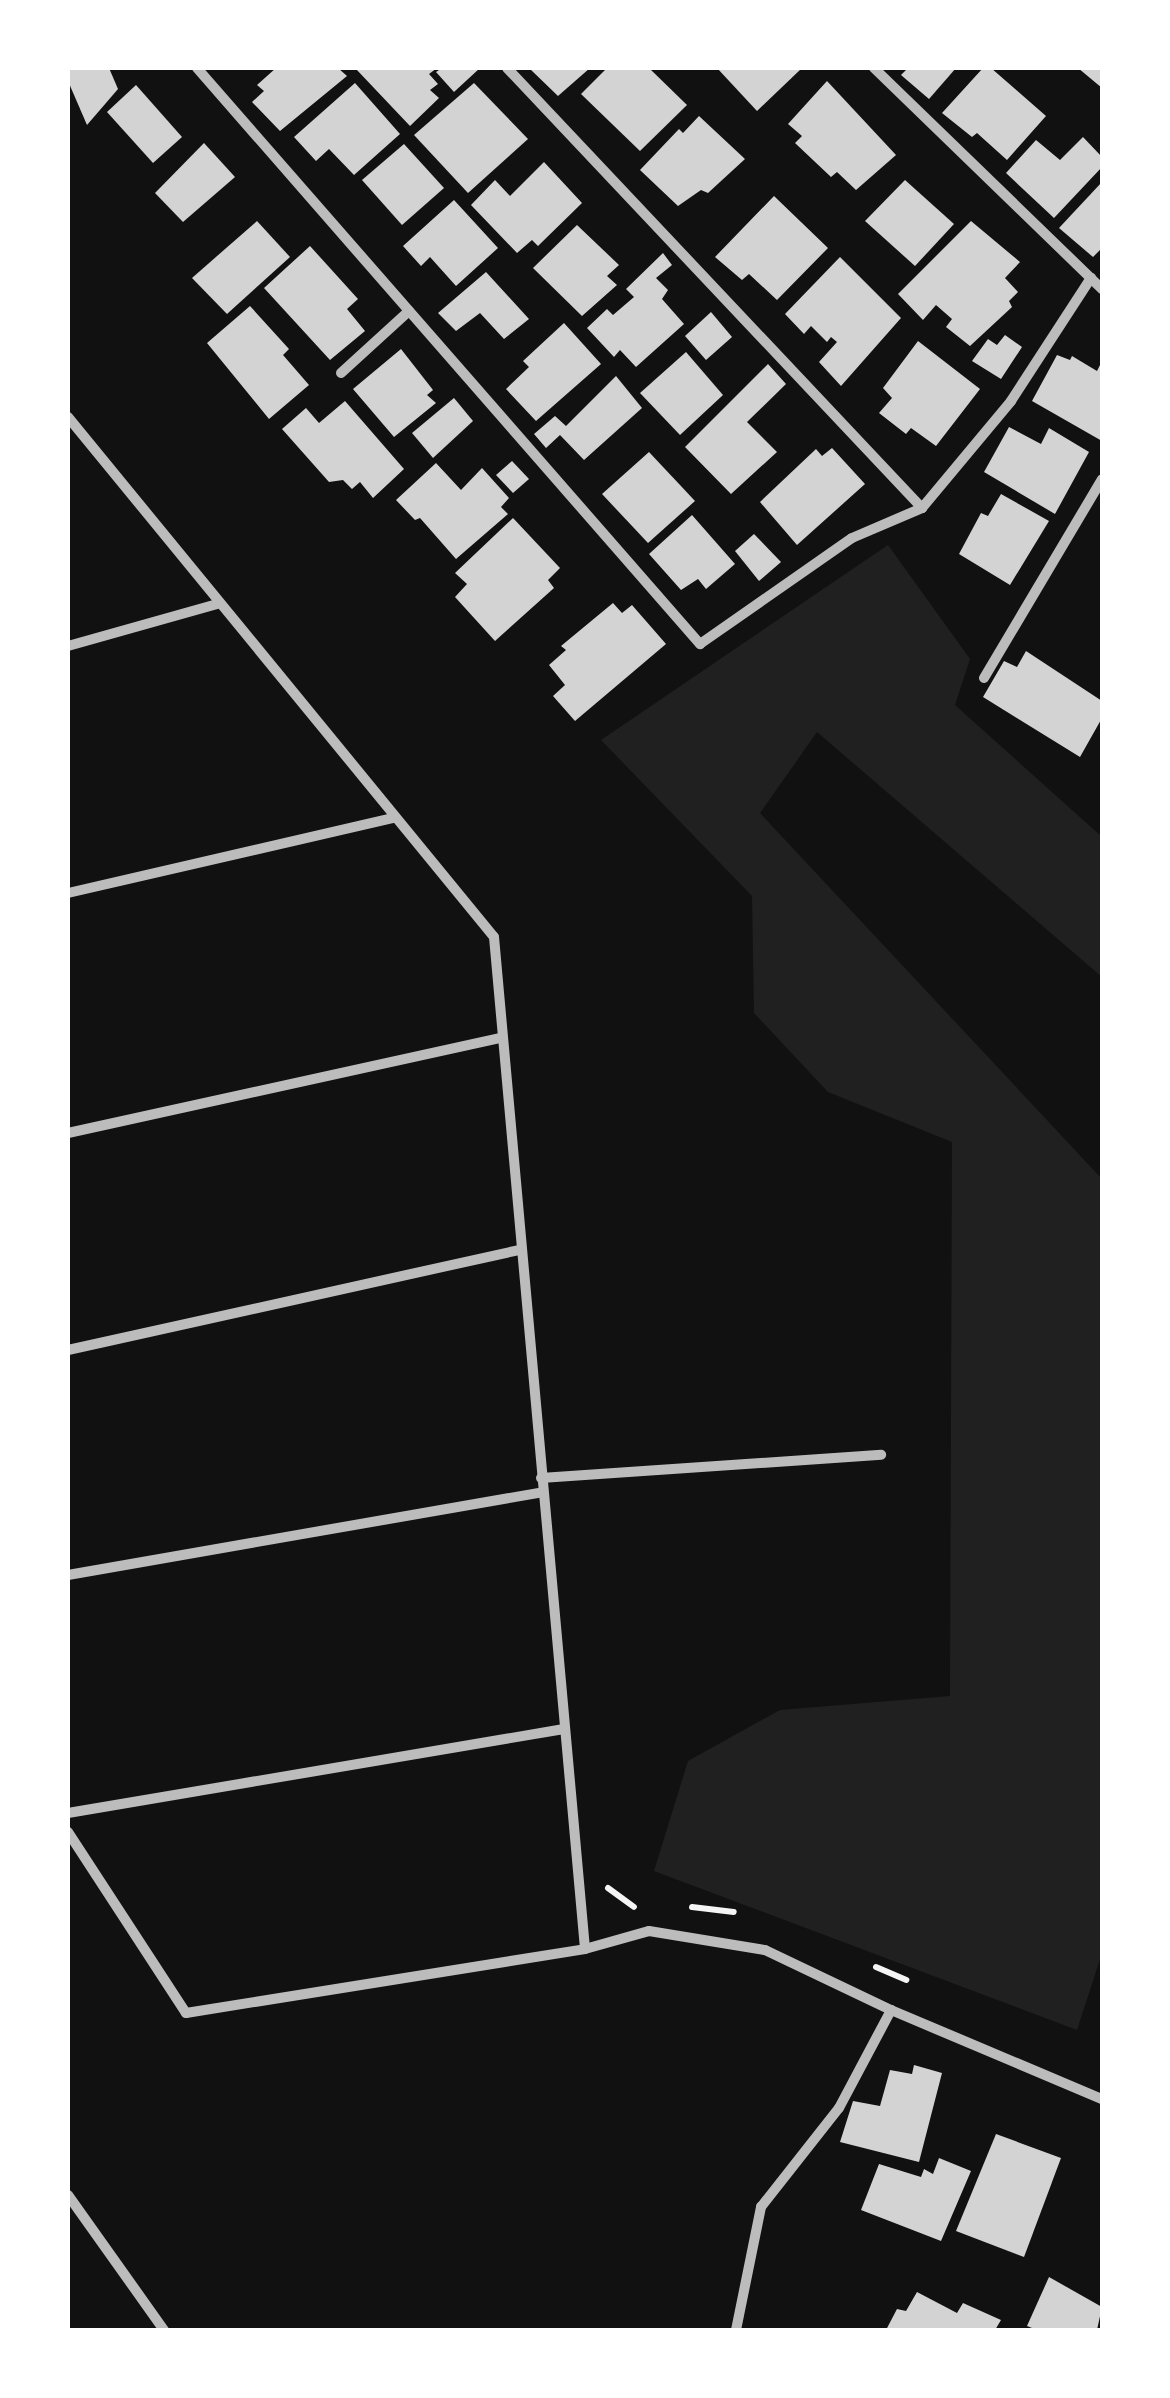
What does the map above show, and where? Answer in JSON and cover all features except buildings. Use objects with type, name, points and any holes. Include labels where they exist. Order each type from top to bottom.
[{"type":"street","points":[[197,68],[700,644],[852,538],[922,508],[1011,401],[1091,278]]},
{"type":"street","points":[[507,68],[922,508]]},
{"type":"street","points":[[874,68],[1102,290]]},
{"type":"street","points":[[342,374],[409,311]]},
{"type":"street","points":[[68,417],[217,604],[494,938],[585,1949]]},
{"type":"street","points":[[984,678],[1102,479]]},
{"type":"street","points":[[68,646],[217,604]]},
{"type":"street","points":[[68,892],[393,818]]},
{"type":"street","points":[[68,1133],[501,1038]]},
{"type":"street","points":[[68,1350],[520,1250]]},
{"type":"street","points":[[541,1478],[882,1454]]},
{"type":"street","points":[[68,1576],[542,1492]]},
{"type":"street","points":[[68,1813],[564,1729]]},
{"type":"street","points":[[68,1832],[186,2013],[585,1949],[649,1932],[765,1950],[891,2010],[1102,2098]]},
{"type":"street","points":[[736,2330],[761,2207],[839,2108],[891,2010]]},
{"type":"street","points":[[68,2196],[164,2330]]},
{"type":"shaded area","points":[[888,545],[970,659],[955,705],[1102,837],[1102,977],[817,732],[760,813],[1102,1179],[1102,1953],[1077,2030],[654,1871],[688,1761],[780,1710],[950,1696],[952,1142],[828,1092],[754,1013],[752,896],[601,740]]}]
